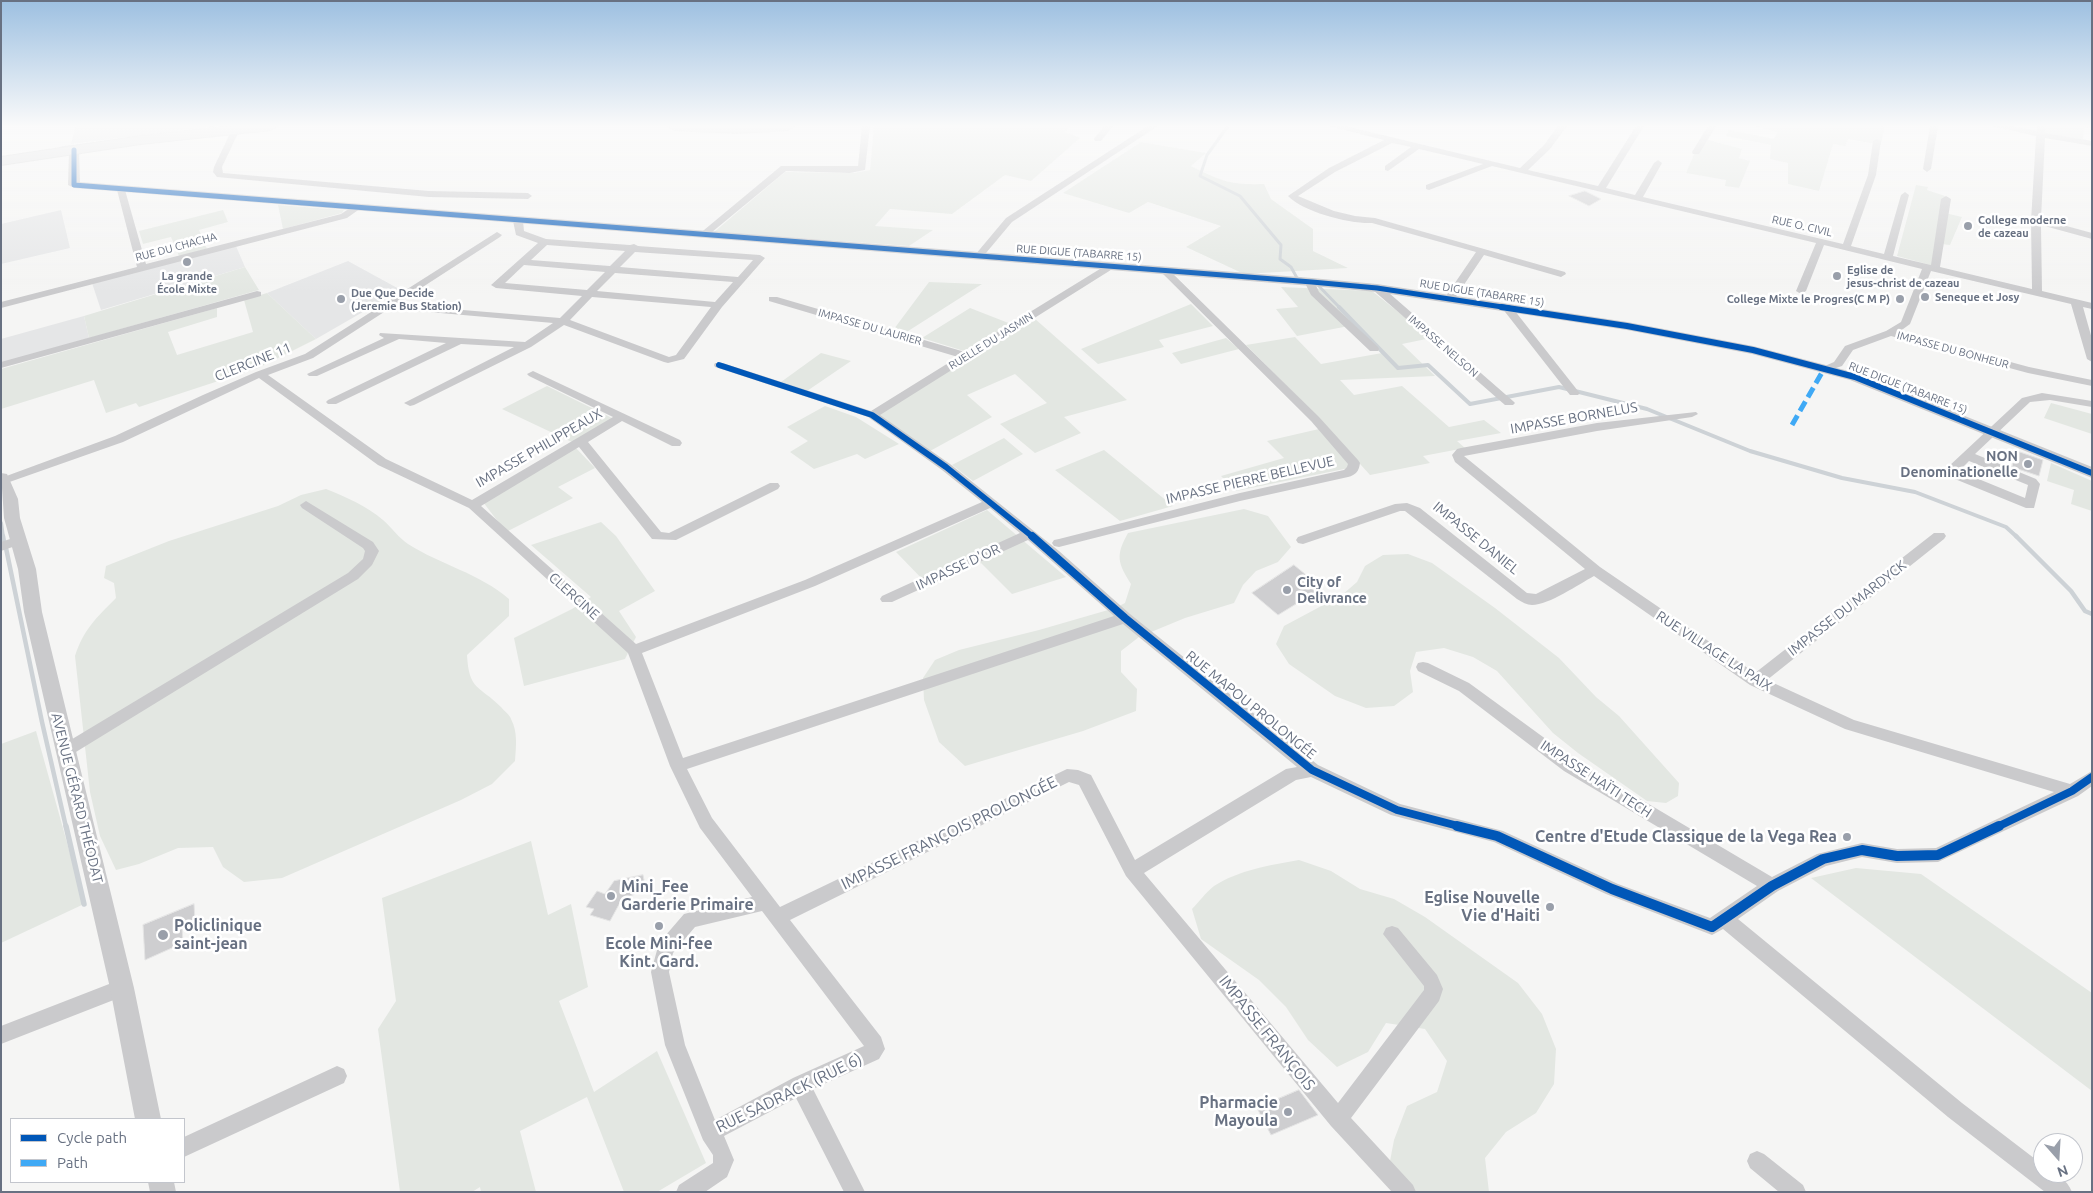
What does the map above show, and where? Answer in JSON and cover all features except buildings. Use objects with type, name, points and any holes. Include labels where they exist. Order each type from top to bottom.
[{"type":"street","name":"RUE DIGUE (TABARRE 15)","points":[[74,182],[74,185],[121,190],[1376,288],[1637,328],[1753,350],[1855,377],[2092,473]]},
{"type":"street","points":[[293,182],[429,194],[528,196]]},
{"type":"street","points":[[703,235],[767,182]]},
{"type":"street","points":[[978,257],[1008,220],[1068,182]]},
{"type":"street","points":[[1314,182],[1292,196],[1327,211],[1365,221],[1372,220],[1561,274]]},
{"type":"street","points":[[1429,187],[1443,182]]},
{"type":"street","name":"RUE O. CIVIL","points":[[1565,182],[2092,306]]},
{"type":"street","points":[[1600,190],[1605,182]]},
{"type":"street","points":[[1637,199],[1647,182]]},
{"type":"street","points":[[1846,248],[1870,182]]},
{"type":"street","points":[[2037,294],[2036,221],[2038,182]]},
{"type":"street","points":[[121,190],[142,269]]},
{"type":"street","points":[[1888,258],[1905,195]]},
{"type":"street","name":"IMPASSE DU BONHEUR","points":[[1890,333],[1905,324],[1931,269],[1946,199]]},
{"type":"street","name":"RUE DU CHACHA","points":[[1,305],[344,216],[356,208]]},
{"type":"street","points":[[418,308],[563,321],[668,360],[680,357],[718,305],[760,258],[545,242],[519,233],[518,221]]},
{"type":"street","points":[[2036,221],[2092,236]]},
{"type":"street","name":"CLERCINE 11","points":[[2,480],[119,439],[260,374],[308,356],[497,235]]},
{"type":"street","points":[[545,242],[496,285],[718,305]]},
{"type":"street","points":[[1801,291],[1821,242]]},
{"type":"street","points":[[410,403],[527,346],[563,321],[634,248]]},
{"type":"street","points":[[1449,299],[1482,250]]},
{"type":"street","points":[[522,262],[740,280]]},
{"type":"street","name":"RUELLE DU JASMIN","points":[[872,415],[1111,266]]},
{"type":"street","name":"IMPASSE PIERRE BELLEVUE","points":[[1060,543],[1240,497],[1348,473],[1353,469],[1354,462],[1315,419],[1164,270]]},
{"type":"street","points":[[1314,282],[1315,293],[1374,349]]},
{"type":"street","name":"IMPASSE NELSON","points":[[1376,288],[1509,403]]},
{"type":"street","points":[[1,365],[257,294]]},
{"type":"street","name":"IMPASSE DU LAURIER","points":[[773,299],[967,356]]},
{"type":"street","points":[[2076,302],[2092,359]]},
{"type":"street","points":[[1507,308],[1574,393]]},
{"type":"street","points":[[1824,369],[1838,364],[1849,348],[1890,333]]},
{"type":"street","name":"IMPASSE DU BONHEUR","points":[[1890,333],[2028,370],[2092,383]]},
{"type":"street","points":[[384,335],[527,346]]},
{"type":"street","points":[[314,374],[397,336]]},
{"type":"street","points":[[332,402],[458,340]]},
{"type":"street","name":"RUE MAPOU PROLONGÉE","points":[[719,365],[872,415],[946,467],[1030,534],[1126,618],[1312,770],[1397,810],[1497,836],[1612,889],[1712,927],[1772,886],[1823,859],[1862,850],[1897,856],[1938,855],[2072,791],[2092,777]]},
{"type":"street","name":"CLERCINE","points":[[260,374],[382,462],[472,504],[634,650],[678,766],[706,823],[772,910]]},
{"type":"street","points":[[533,374],[676,443]]},
{"type":"street","points":[[1966,455],[2032,482],[2034,484],[2031,505],[2022,503],[1954,474],[1952,470],[1966,455],[2026,400],[2035,396],[2092,404]]},
{"type":"street","name":"IMPASSE BORNELUS","points":[[1462,452],[1597,427],[1692,414]]},
{"type":"street","name":"IMPASSE PHILIPPEAUX","points":[[472,504],[621,417]]},
{"type":"street","points":[[581,441],[657,536],[663,538],[671,537],[774,486]]},
{"type":"street","name":"RUE VILLAGE LA PAIX","points":[[1462,452],[1458,455],[1459,459],[1595,570],[1754,680],[1850,725],[2072,791]]},
{"type":"street","name":"AVENUE GÉRARD THÉODAT","points":[[2,480],[10,499],[12,518],[10,544],[27,569],[33,612],[122,988],[148,1118]]},
{"type":"street","points":[[634,650],[810,583],[991,503]]},
{"type":"street","points":[[65,751],[345,581],[364,567],[370,559],[372,551],[368,545],[306,505]]},
{"type":"street","name":"IMPASSE DANIEL","points":[[1303,540],[1399,507],[1407,507],[1416,510],[1522,596],[1531,600],[1540,598],[1595,570]]},
{"type":"street","name":"IMPASSE D'OR","points":[[887,599],[1030,534]]},
{"type":"street","name":"IMPASSE DU MARDYCK","points":[[1754,680],[1938,536]]},
{"type":"street","points":[[678,766],[1126,618]]},
{"type":"street","name":"IMPASSE HAÏTI TECH","points":[[1423,667],[1464,687],[1570,766],[1772,886]]},
{"type":"street","points":[[1132,872],[1292,774],[1312,770]]},
{"type":"street","name":"IMPASSE FRANÇOIS PROLONGÉE","points":[[710,1132],[675,1045],[660,972],[665,949],[690,920],[772,910],[1067,775],[1078,776],[1085,780],[1132,872]]},
{"type":"street","name":"IMPASSE FRANÇOIS","points":[[1132,872],[1338,1119],[1406,1192]]},
{"type":"street","name":"RUE SADRACK (RUE 6)","points":[[686,1192],[720,1170],[724,1164],[724,1155],[710,1132],[800,1085],[872,1052],[875,1047],[772,910]]},
{"type":"street","points":[[1724,919],[1955,1110],[2062,1192]]},
{"type":"street","points":[[1338,1119],[1432,996],[1434,989],[1430,981],[1392,934]]},
{"type":"street","points":[[1,1035],[122,988]]},
{"type":"street","points":[[185,1147],[336,1076]]},
{"type":"street","points":[[800,1085],[855,1192]]},
{"type":"street","points":[[1757,1161],[1796,1192]]},
{"type":"shaded area","points":[[774,182],[996,182],[952,214],[890,209],[875,226],[933,230],[909,246],[714,232]]},
{"type":"shaded area","points":[[1080,182],[1229,182],[1264,184],[1271,199],[1313,229],[1313,251],[1348,268],[1244,274],[1186,247],[1221,226],[1148,202],[1129,213],[1063,193]]},
{"type":"shaded area","points":[[1726,182],[1742,182],[1739,188],[1725,186]]},
{"type":"shaded area","points":[[1788,182],[1822,182],[1819,191],[1788,184]]},
{"type":"shaded area","points":[[1916,185],[1928,187],[1927,190],[1945,196],[1941,212],[1962,217],[1950,245],[1941,244],[1934,266],[1897,256]]},
{"type":"shaded area","points":[[278,205],[344,210],[342,213],[283,229]]},
{"type":"shaded area","points":[[61,210],[70,248],[1,264],[1,224]]},
{"type":"shaded area","points":[[223,210],[228,222],[199,230],[207,249],[179,256],[171,237],[143,244],[139,231]]},
{"type":"shaded area","points":[[236,246],[245,267],[101,310],[92,283]]},
{"type":"shaded area","points":[[348,261],[401,290],[316,339],[267,293]]},
{"type":"shaded area","points":[[245,267],[259,290],[89,338],[84,316]]},
{"type":"shaded area","points":[[929,282],[982,284],[905,333],[894,329]]},
{"type":"shaded area","points":[[1281,287],[1372,291],[1431,338],[1402,344],[1435,376],[1340,380],[1354,395],[1402,386],[1449,427],[1484,420],[1501,433],[1457,441],[1465,448],[1423,456],[1430,463],[1370,475],[1316,415],[1246,345],[1295,337],[1321,364],[1382,353],[1354,325],[1297,336],[1276,309],[1298,307]]},
{"type":"shaded area","points":[[267,293],[316,339],[258,368],[139,407],[136,403],[106,413],[94,380],[1,409],[1,369],[217,308],[217,317],[168,332],[177,355],[253,332],[244,300]]},
{"type":"shaded area","points":[[1191,304],[1213,326],[1159,340],[1164,347],[1098,364],[1081,349]]},
{"type":"shaded area","points":[[970,308],[1011,324],[964,351],[922,338]]},
{"type":"shaded area","points":[[84,316],[89,338],[1,363],[1,339]]},
{"type":"shaded area","points":[[1034,318],[1127,400],[1064,417],[1081,433],[1035,453],[1000,424],[1047,403],[1015,374],[967,395],[992,417],[930,451],[877,415]]},
{"type":"shaded area","points":[[1226,338],[1239,349],[1181,364],[1172,353]]},
{"type":"shaded area","points":[[821,353],[851,361],[807,391],[781,382]]},
{"type":"shaded area","points":[[547,386],[612,418],[574,443],[502,409]]},
{"type":"shaded area","points":[[2051,403],[2092,414],[2092,434],[2044,418]]},
{"type":"shaded area","points":[[825,406],[856,417],[899,444],[865,459],[857,454],[814,469],[790,452],[808,441],[787,427]]},
{"type":"shaded area","points":[[1319,429],[1351,463],[1349,468],[1236,491],[1221,476],[1284,458],[1267,441]]},
{"type":"shaded area","points":[[1004,438],[1023,454],[973,481],[952,465]]},
{"type":"shaded area","points":[[576,448],[595,468],[558,487],[573,498],[506,532],[483,502]]},
{"type":"shaded area","points":[[1104,450],[1173,506],[1120,521],[1055,470]]},
{"type":"shaded area","points":[[2051,463],[2092,481],[2092,511],[2071,504],[2074,490],[2047,481]]},
{"type":"shaded area","points":[[326,489],[370,510],[408,544],[485,582],[509,599],[509,616],[467,655],[470,675],[476,686],[501,707],[513,724],[516,734],[515,761],[492,784],[461,800],[282,878],[244,882],[223,867],[213,847],[178,848],[139,864],[116,870],[100,836],[90,792],[75,656],[82,638],[91,624],[116,598],[114,583],[104,578],[106,566],[169,541],[278,506],[301,495]]},
{"type":"shaded area","points":[[1244,509],[1268,516],[1291,547],[1278,562],[1256,571],[1243,585],[1234,603],[1185,618],[1139,637],[1121,651],[1121,672],[1137,689],[1136,711],[1083,731],[965,766],[939,742],[924,700],[923,678],[935,660],[959,650],[1115,608],[1125,603],[1131,584],[1123,570],[1120,559],[1121,548],[1128,533]]},
{"type":"shaded area","points":[[987,510],[1066,577],[1012,594],[981,563],[928,585],[896,552]]},
{"type":"shaded area","points":[[601,522],[616,536],[655,591],[619,611],[636,637],[625,659],[524,686],[514,638],[572,609],[591,597],[531,545]]},
{"type":"shaded area","points":[[1408,554],[1432,563],[1495,608],[1559,658],[1596,697],[1619,716],[1679,783],[1678,796],[1666,803],[1647,801],[1578,753],[1553,733],[1497,671],[1473,657],[1444,648],[1416,652],[1410,671],[1413,692],[1394,706],[1366,708],[1335,696],[1289,664],[1276,644],[1284,626],[1342,595],[1357,582],[1365,566],[1383,555]]},
{"type":"shaded area","points":[[36,731],[84,904],[1,943],[1,744]]},
{"type":"shaded area","points":[[531,841],[548,915],[571,904],[588,987],[559,1001],[594,1092],[657,1051],[706,1163],[657,1192],[624,1192],[587,1097],[520,1131],[536,1192],[481,1192],[480,1187],[472,1192],[400,1192],[378,1029],[396,1001],[382,898]]},
{"type":"shaded area","points":[[1299,860],[1331,871],[1360,889],[1394,899],[1425,917],[1518,983],[1542,1014],[1556,1049],[1554,1084],[1536,1113],[1506,1132],[1485,1158],[1489,1192],[1392,1192],[1387,1177],[1394,1140],[1407,1106],[1437,1092],[1447,1061],[1425,1029],[1386,1023],[1368,1052],[1337,1067],[1308,1040],[1286,1007],[1259,980],[1201,939],[1192,909],[1214,886],[1244,872]]},
{"type":"shaded area","points":[[1856,868],[1921,874],[2092,993],[2092,1091],[1811,878]]},
{"type":"waterway","points":[[1211,182],[1240,196],[1281,245],[1280,259],[1291,267],[1297,278],[1301,279]]},
{"type":"waterway","points":[[1315,282],[1340,308]]},
{"type":"waterway","points":[[1339,307],[1398,368],[1428,365],[1470,404],[1559,387],[1647,409],[1750,451],[1842,478],[1915,492],[2006,527],[2017,537]]},
{"type":"waterway","points":[[1,523],[3,537]]},
{"type":"waterway","points":[[3,536],[4,542]]},
{"type":"waterway","points":[[2017,537],[2071,591],[2085,611],[2092,614]]},
{"type":"waterway","points":[[6,548],[66,827]]},
{"type":"waterway","points":[[66,826],[84,904]]},
{"type":"marked path","points":[[1792,425],[1824,369]]},
{"type":"cycle path","points":[[74,182],[74,185],[121,190],[1377,288],[1627,326],[1753,350],[1855,377],[2092,473]]},
{"type":"cycle path","points":[[719,365],[872,415],[946,467],[991,503],[1054,554],[1125,618],[1312,770],[1397,810],[1497,836],[1612,889],[1712,927],[1772,886],[1823,859],[1862,850],[1897,856],[1938,855],[2072,791],[2092,777]]},
{"type":"place","name":"College moderne de cazeau","points":[[1968,226]]},
{"type":"place","name":"La grande École Mixte","points":[[187,262]]},
{"type":"place","name":"Eglise de jesus-christ de cazeau","points":[[1837,276]]},
{"type":"place","name":"Seneque et Josy","points":[[1925,297]]},
{"type":"place","name":"Due Que Decide (Jeremie Bus Station)","points":[[341,299]]},
{"type":"place","name":"College Mixte le Progres(C M P)","points":[[1900,299]]},
{"type":"place","name":"NON Denominationelle","points":[[2028,464]]},
{"type":"place","name":"City of Delivrance","points":[[1287,590]]},
{"type":"place","name":"Centre d'Etude Classique de la Vega Rea","points":[[1847,837]]},
{"type":"place","name":"Mini_Fee Garderie Primaire","points":[[611,896]]},
{"type":"place","name":"Eglise Nouvelle Vie d'Haiti","points":[[1550,907]]},
{"type":"place","name":"Ecole Mini-fee Kint. Gard.","points":[[659,926]]},
{"type":"place","name":"Policlinique saint-jean","points":[[163,935]]},
{"type":"place","name":"Pharmacie Mayoula","points":[[1288,1112]]}]
